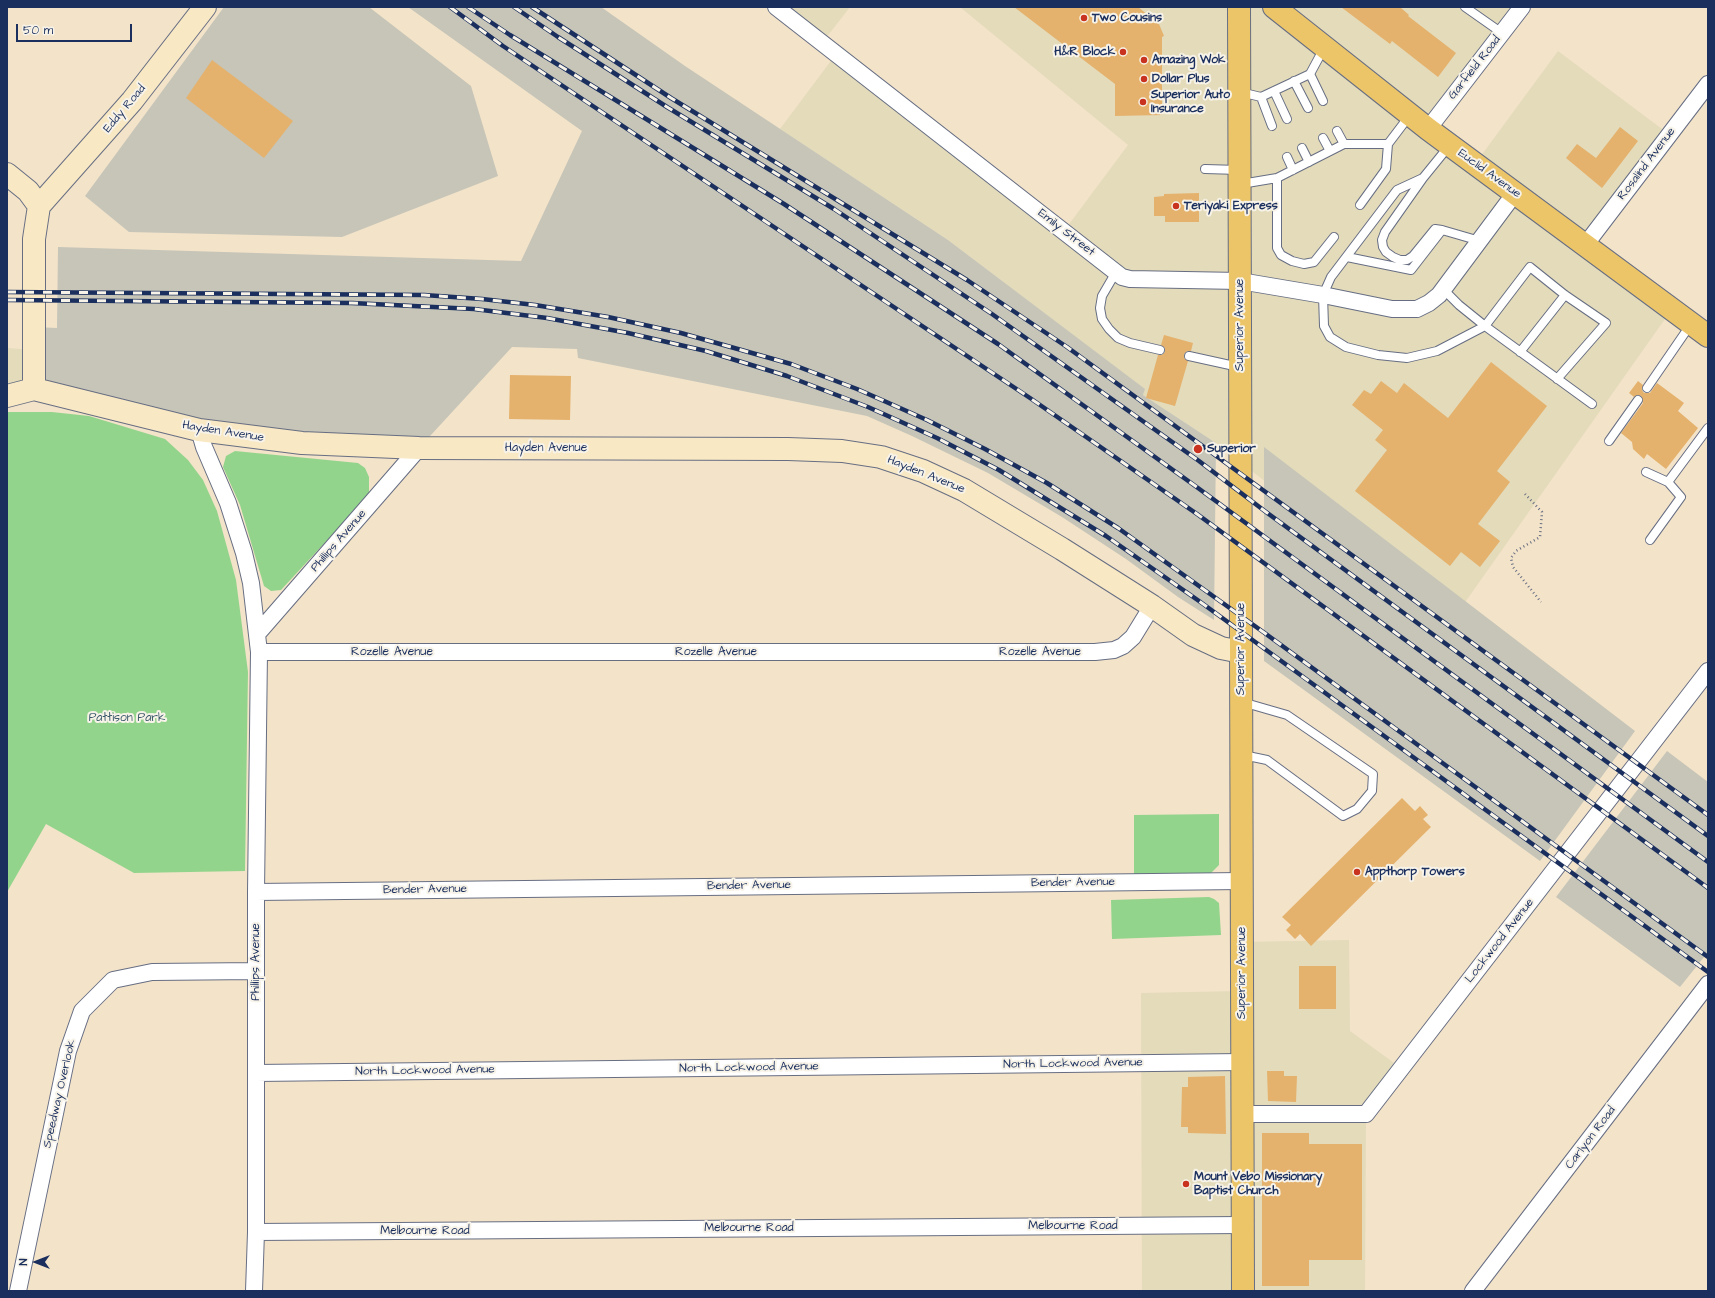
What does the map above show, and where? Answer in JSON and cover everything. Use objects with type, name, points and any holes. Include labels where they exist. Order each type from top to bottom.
[{"type":"main road","name":"Superior Avenue","points":[[1239,7],[1241,755],[1244,1114],[1243,1291]]},
{"type":"main road","name":"Euclid Avenue","points":[[1274,7],[1450,146],[1586,244],[1700,330]]},
{"type":"street","name":"Eddy Road","points":[[39,206],[132,101],[205,7]]},
{"type":"street","name":"Emily Street","points":[[776,7],[1122,277],[1130,279],[1240,281],[1323,295],[1392,309],[1417,309],[1429,303],[1443,289]]},
{"type":"street","name":"Garfield Road","points":[[1428,129],[1522,7]]},
{"type":"street","name":"Rosalind Avenue","points":[[1586,244],[1708,84]]},
{"type":"street","points":[[7,174],[28,191],[39,206],[34,239],[34,389],[7,396]]},
{"type":"street","points":[[1443,289],[1515,193]]},
{"type":"street","name":"Hayden Avenue","points":[[34,389],[199,430],[302,443],[419,448],[788,449],[842,451],[881,457],[923,471],[964,490],[1062,549],[1152,606],[1193,635],[1221,648],[1241,652]]},
{"type":"street","name":"Phillips Avenue","points":[[199,430],[237,531],[251,583],[258,633],[256,1232],[254,1291]]},
{"type":"street","name":"Phillips Avenue","points":[[258,633],[419,448]]},
{"type":"street","name":"Rozelle Avenue","points":[[259,652],[1095,652],[1114,650],[1123,646],[1133,637],[1152,606]]},
{"type":"street","name":"Lockwood Avenue","points":[[1244,1114],[1366,1114],[1708,671]]},
{"type":"street","name":"Bender Avenue","points":[[256,892],[1242,881]]},
{"type":"street","name":"Speedway Overlook","points":[[18,1291],[68,1051],[82,1011],[113,980],[152,972],[256,971]]},
{"type":"street","name":"Carlyon Road","points":[[1473,1291],[1708,984]]},
{"type":"street","name":"North Lockwood Avenue","points":[[256,1073],[1243,1062]]},
{"type":"street","name":"Melbourne Road","points":[[256,1232],[1243,1225]]},
{"type":"lane","points":[[1465,7],[1502,33]]},
{"type":"lane","points":[[1240,92],[1261,97],[1310,74],[1324,47]]},
{"type":"lane","points":[[1310,74],[1323,101]]},
{"type":"lane","points":[[1294,81],[1308,108]]},
{"type":"lane","points":[[1274,91],[1287,119]]},
{"type":"lane","points":[[1261,97],[1272,126]]},
{"type":"lane","points":[[1360,205],[1386,169],[1388,144],[1410,115]]},
{"type":"lane","points":[[1337,131],[1344,144]]},
{"type":"lane","points":[[1323,138],[1330,151]]},
{"type":"lane","points":[[1204,169],[1240,177],[1277,178],[1344,144],[1388,144]]},
{"type":"lane","points":[[1450,146],[1423,178],[1385,232],[1382,240],[1383,247],[1386,252],[1393,257],[1400,260],[1407,260],[1413,256],[1434,229],[1480,241]]},
{"type":"lane","points":[[1302,148],[1309,162]]},
{"type":"lane","points":[[1287,157],[1293,170]]},
{"type":"lane","points":[[1277,178],[1277,248],[1281,255],[1292,261],[1304,264],[1314,262],[1334,237]]},
{"type":"lane","points":[[1423,178],[1397,190],[1331,276],[1323,295],[1324,326],[1330,337],[1346,347],[1378,355],[1407,358],[1437,351],[1485,326],[1530,267],[1565,295],[1606,323],[1557,379]]},
{"type":"lane","points":[[1347,256],[1411,270],[1442,230]]},
{"type":"lane","points":[[1116,272],[1102,296],[1100,308],[1102,319],[1118,338],[1130,343],[1160,350]]},
{"type":"lane","points":[[1443,289],[1458,305],[1485,326],[1592,404]]},
{"type":"lane","points":[[1520,352],[1565,295]]},
{"type":"lane","points":[[1647,388],[1700,330]]},
{"type":"lane","points":[[1189,356],[1240,367]]},
{"type":"lane","points":[[1609,441],[1638,400]]},
{"type":"lane","points":[[1668,482],[1708,428]]},
{"type":"lane","points":[[1646,472],[1668,482],[1680,497],[1650,540]]},
{"type":"lane","points":[[1241,702],[1287,715],[1373,774],[1372,791],[1357,809],[1342,816],[1267,760],[1241,755]]},
{"type":"path","points":[[1525,494],[1542,512],[1540,537],[1516,552],[1511,558],[1513,567],[1541,602]]},
{"type":"shaded area","points":[[224,7],[369,7],[471,86],[498,176],[342,237],[129,232],[85,196]]},
{"type":"shaded area","points":[[408,7],[601,7],[685,66],[948,240],[1145,389],[1143,395],[1216,443],[1214,620],[1062,517],[988,473],[867,416],[578,358],[577,349],[512,347],[419,448],[302,443],[34,389],[34,327],[57,328],[58,247],[521,261],[582,131]]},
{"type":"shaded area","points":[[776,7],[850,7],[822,43]]},
{"type":"shaded area","points":[[960,7],[1522,7],[1428,129],[1475,164],[1558,51],[1670,135],[1586,244],[1672,309],[1449,625],[1216,443],[1143,395],[1144,389],[948,240],[780,129],[836,54],[1064,231],[1128,145]]},
{"type":"shaded area","points":[[7,348],[34,350],[34,389],[7,396]]},
{"type":"shaded area","points":[[1264,447],[1635,731],[1540,861],[1264,661]]},
{"type":"shaded area","points":[[1667,751],[1708,782],[1708,952],[1680,987],[1556,897]]},
{"type":"shaded area","points":[[1349,940],[1350,1031],[1401,1068],[1366,1114],[1365,1291],[1142,1291],[1141,993],[1242,991],[1242,942]]},
{"type":"green space","name":"Pattison Park","points":[[7,412],[52,412],[89,416],[165,439],[188,460],[203,480],[217,511],[236,580],[248,672],[245,871],[134,873],[46,824],[7,892]]},
{"type":"green space","points":[[235,451],[358,463],[365,468],[369,477],[369,495],[281,590],[271,591],[264,586],[240,505],[223,467],[226,456]]},
{"type":"green space","points":[[1219,814],[1219,865],[1211,873],[1134,874],[1134,815]]},
{"type":"green space","points":[[1209,897],[1219,903],[1221,935],[1112,939],[1111,900]]},
{"type":"building","points":[[1014,7],[1138,7],[1159,24],[1164,36],[1162,37],[1162,115],[1115,116],[1115,84]]},
{"type":"building","points":[[1341,7],[1400,7],[1409,15],[1408,16],[1456,53],[1438,77],[1392,41],[1390,44]]},
{"type":"building","points":[[212,60],[293,121],[264,158],[186,98]]},
{"type":"building","points":[[1620,127],[1638,141],[1602,188],[1566,158],[1577,144],[1596,158]]},
{"type":"building","name":"Teriyaki Express","points":[[1199,193],[1199,222],[1165,222],[1165,216],[1154,216],[1154,197],[1164,196],[1164,194]]},
{"type":"building","points":[[1164,335],[1193,343],[1191,351],[1187,351],[1184,354],[1184,358],[1188,361],[1175,406],[1146,398],[1158,355],[1162,355],[1165,352],[1165,348],[1161,345]]},
{"type":"building","points":[[1491,362],[1547,406],[1497,471],[1510,482],[1478,524],[1500,541],[1480,567],[1461,552],[1450,566],[1355,491],[1387,450],[1375,440],[1383,430],[1352,405],[1364,390],[1371,394],[1381,381],[1397,393],[1404,383],[1448,418]]},
{"type":"building","points":[[510,375],[571,376],[570,420],[509,419]]},
{"type":"building","points":[[1638,381],[1643,385],[1642,390],[1644,393],[1650,393],[1657,383],[1684,403],[1678,411],[1698,428],[1666,469],[1647,454],[1644,459],[1633,449],[1632,442],[1621,433],[1643,403],[1641,396],[1638,395],[1634,397],[1629,393]]},
{"type":"building","name":"Appthorp Towers","points":[[1402,798],[1415,811],[1420,806],[1428,815],[1423,819],[1431,827],[1311,946],[1300,934],[1295,939],[1286,930],[1291,925],[1282,917]]},
{"type":"building","points":[[1299,966],[1336,966],[1336,1009],[1299,1009]]},
{"type":"building","points":[[1267,1071],[1284,1071],[1284,1076],[1297,1076],[1296,1102],[1268,1101]]},
{"type":"building","points":[[1225,1076],[1226,1134],[1188,1133],[1188,1127],[1181,1127],[1182,1087],[1188,1087],[1188,1077]]},
{"type":"building","points":[[1262,1133],[1309,1133],[1309,1144],[1362,1144],[1362,1260],[1309,1260],[1309,1286],[1262,1286]]},
{"type":"railway","points":[[450,7],[503,46],[1030,398],[1197,514],[1708,888]]},
{"type":"railway","points":[[468,7],[510,35],[784,204],[998,344],[1198,488],[1708,862]]},
{"type":"railway","points":[[514,7],[667,107],[834,209],[992,314],[1199,461],[1266,512],[1708,836]]},
{"type":"railway","points":[[532,7],[671,98],[967,280],[1067,347],[1708,815]]},
{"type":"railway","points":[[7,292],[424,295],[482,299],[535,305],[608,317],[681,333],[791,364],[857,389],[927,420],[985,449],[1047,483],[1118,528],[1266,634],[1708,957]]},
{"type":"railway","points":[[7,300],[352,303],[474,309],[547,318],[628,333],[706,351],[787,376],[868,407],[937,438],[999,470],[1106,536],[1199,601],[1708,972]]},
{"type":"place","name":"Two Cousins","points":[[1084,18]]},
{"type":"place","name":"H&R Block","points":[[1123,52]]},
{"type":"place","name":"Amazing Wok","points":[[1144,60]]},
{"type":"place","name":"Dollar Plus","points":[[1144,79]]},
{"type":"place","name":"Superior Auto Insurance","points":[[1143,102]]},
{"type":"place","name":"Teriyaki Express","points":[[1176,206]]},
{"type":"place","name":"Superior","points":[[1198,449]]},
{"type":"place","name":"Appthorp Towers","points":[[1357,872]]},
{"type":"place","name":"Mount Vebo Missionary Baptist Church","points":[[1186,1184]]}]
